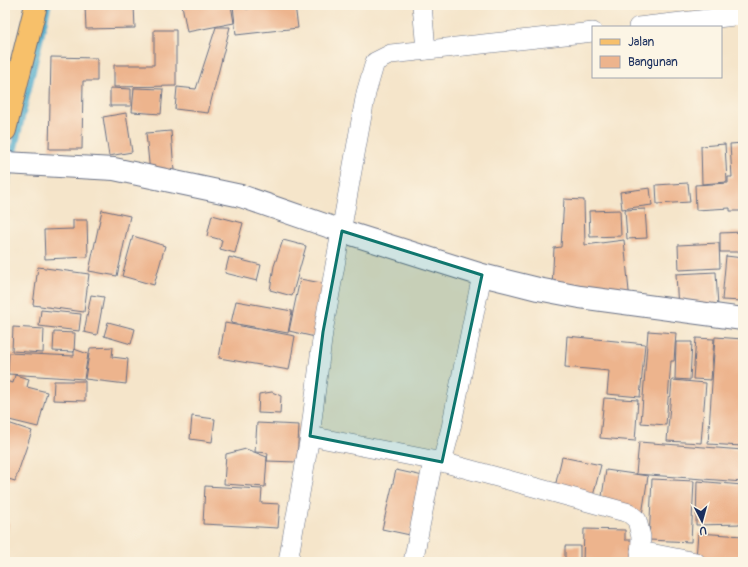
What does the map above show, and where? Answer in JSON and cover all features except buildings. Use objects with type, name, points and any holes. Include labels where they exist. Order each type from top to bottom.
[{"type":"main road","points":[[5,130],[36,5]]},
{"type":"street","points":[[422,5],[426,50]]},
{"type":"street","points":[[647,26],[743,15]]},
{"type":"street","points":[[288,562],[310,436],[323,332],[366,93],[375,62],[391,54],[592,32]]},
{"type":"street","points":[[11,164],[114,169],[241,196],[342,232],[482,275],[580,297],[743,319]]},
{"type":"street","points":[[413,562],[438,462],[452,421],[482,275]]},
{"type":"street","points":[[310,436],[438,462],[629,513],[637,520],[641,536],[640,556],[696,562]]},
{"type":"highlighted area","points":[[342,231],[482,275],[442,462],[310,436],[323,332]]},
{"type":"waterway","points":[[5,188],[48,5]]}]
